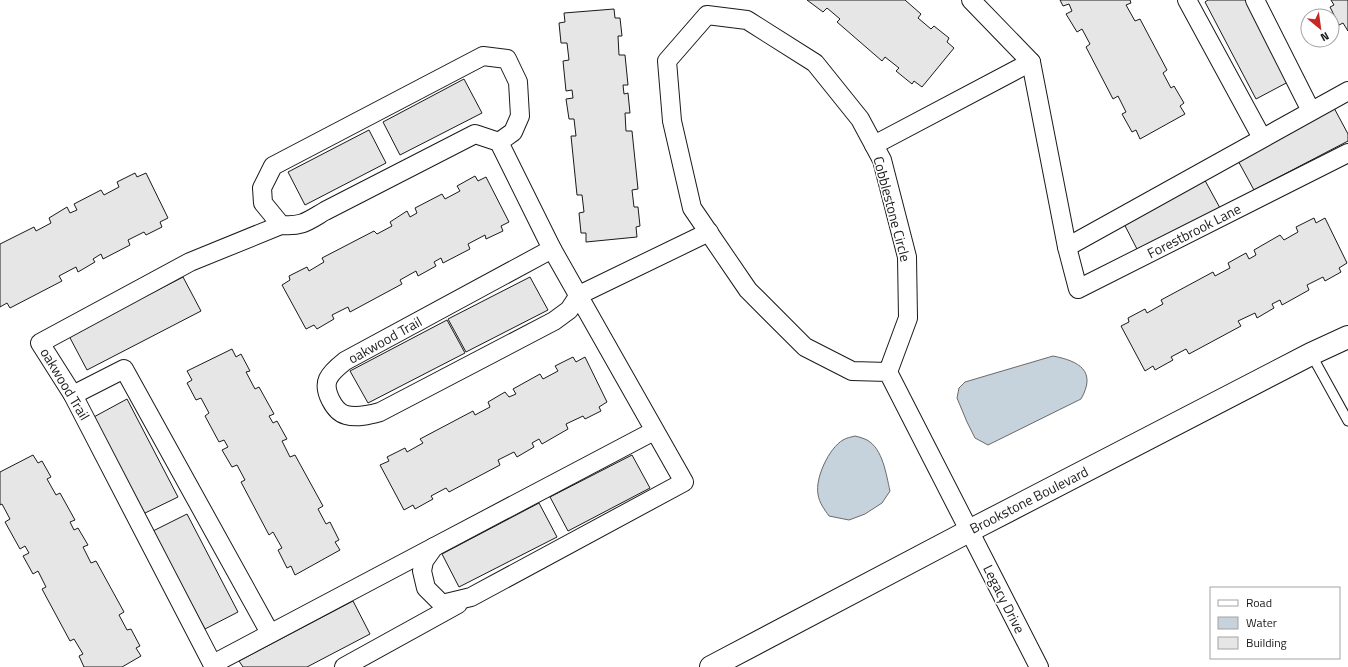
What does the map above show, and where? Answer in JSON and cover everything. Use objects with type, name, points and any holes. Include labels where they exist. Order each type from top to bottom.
[{"type":"street","points":[[874,145],[1031,62],[971,0]]},
{"type":"street","points":[[1187,0],[1262,138]]},
{"type":"street","points":[[1255,0],[1311,111]]},
{"type":"street","name":"Cobblestone Circle","points":[[707,15],[747,20],[815,63],[860,119],[874,145],[882,160],[907,257],[908,318],[888,372],[852,371],[804,347],[748,290],[692,208],[672,121],[667,61],[707,15]]},
{"type":"street","points":[[281,225],[263,203],[262,188],[273,166],[483,56],[507,59],[518,82],[520,116],[513,132],[499,142]]},
{"type":"street","name":"Forestbrook Lane","points":[[1031,62],[1067,247],[1078,289],[1348,153]]},
{"type":"street","points":[[1067,247],[1348,91]]},
{"type":"street","name":"oakwood Trail","points":[[344,667],[684,482],[552,249],[499,142],[475,134],[325,211],[307,222],[294,226],[281,225],[190,262],[40,343],[74,395],[214,666],[270,633],[654,431]]},
{"type":"street","name":"oakwood Trail","points":[[552,249],[345,361],[328,378],[327,392],[336,408],[344,415],[354,417],[380,412],[554,321],[569,310],[579,295],[709,232]]},
{"type":"street","name":"Brookstone Boulevard","points":[[711,667],[969,531],[1311,354],[1348,337]]},
{"type":"street","points":[[74,395],[124,369],[270,633]]},
{"type":"street","points":[[888,372],[969,531]]},
{"type":"street","name":"Legacy Drive","points":[[969,531],[1039,667]]},
{"type":"street","name":"oakwood Trail","points":[[434,547],[424,561],[422,571],[426,588],[442,604],[471,597]]},
{"type":"lane","points":[[1311,354],[1348,421]]},
{"type":"water","points":[[1053,356],[1078,364],[1083,369],[1086,374],[1087,381],[1081,399],[988,445],[975,438],[957,398],[959,388],[965,382]]},
{"type":"water","points":[[855,436],[867,440],[877,449],[883,462],[890,491],[882,503],[865,514],[849,520],[829,516],[822,506],[818,494],[818,487],[821,472],[828,456],[843,440]]},
{"type":"building","points":[[807,0],[905,0],[921,14],[918,18],[931,29],[934,26],[949,38],[947,42],[954,48],[922,87],[914,81],[912,84],[896,71],[899,68],[885,57],[882,61],[837,22],[840,19],[827,8],[823,12]]},
{"type":"building","points":[[1060,0],[1130,0],[1131,3],[1126,5],[1135,21],[1140,19],[1167,70],[1163,73],[1171,88],[1174,86],[1184,103],[1180,106],[1185,114],[1140,139],[1136,130],[1132,132],[1122,114],[1126,112],[1118,96],[1113,99],[1086,47],[1090,44],[1082,29],[1077,32],[1066,14],[1072,11],[1069,4],[1063,6]]},
{"type":"building","points":[[1208,0],[1247,0],[1290,81],[1256,99],[1205,2]]},
{"type":"building","points":[[1331,0],[1348,0],[1348,31],[1343,23],[1340,24],[1340,8],[1330,8],[1334,5]]},
{"type":"building","points":[[614,9],[615,18],[620,18],[622,36],[618,36],[619,55],[625,55],[628,85],[623,85],[624,94],[628,93],[630,113],[625,113],[626,131],[632,131],[638,189],[632,190],[634,207],[638,207],[640,226],[636,227],[637,237],[586,242],[586,233],[581,233],[579,213],[584,212],[582,195],[577,195],[571,136],[576,136],[574,119],[569,119],[566,99],[573,98],[572,90],[566,91],[563,61],[569,60],[567,43],[561,43],[559,23],[565,22],[564,13]]},
{"type":"building","points":[[464,79],[482,113],[400,155],[383,122]]},
{"type":"building","points":[[1333,106],[1348,134],[1348,141],[1254,190],[1236,157]]},
{"type":"building","points":[[369,130],[386,163],[305,205],[288,172]]},
{"type":"building","points":[[135,173],[137,177],[146,173],[168,218],[160,222],[162,227],[146,235],[144,232],[128,240],[130,245],[103,259],[101,254],[93,259],[95,262],[78,272],[76,267],[59,276],[62,281],[10,308],[7,303],[0,307],[0,244],[34,227],[36,231],[51,223],[49,218],[67,207],[70,213],[77,210],[74,204],[101,190],[104,195],[119,187],[117,182]]},
{"type":"building","points":[[1202,175],[1220,208],[1138,251],[1121,218]]},
{"type":"building","points":[[475,176],[478,181],[486,177],[509,222],[501,226],[503,231],[486,239],[485,235],[468,244],[470,249],[443,263],[441,258],[434,262],[436,266],[418,276],[416,271],[400,280],[402,284],[350,312],[348,307],[332,315],[334,319],[317,329],[314,325],[306,329],[282,285],[290,280],[289,276],[307,267],[309,271],[324,262],[322,258],[374,231],[377,234],[392,226],[390,222],[407,211],[410,217],[417,213],[415,208],[442,194],[445,199],[460,191],[457,186]]},
{"type":"building","points":[[1314,218],[1316,223],[1325,218],[1347,263],[1339,268],[1341,272],[1325,281],[1323,277],[1307,285],[1309,290],[1282,305],[1280,300],[1272,304],[1274,308],[1257,318],[1255,313],[1238,321],[1241,326],[1189,354],[1186,349],[1171,357],[1173,360],[1155,370],[1153,366],[1145,371],[1121,326],[1129,322],[1128,318],[1145,309],[1147,313],[1163,304],[1161,300],[1213,272],[1215,276],[1230,268],[1228,263],[1246,253],[1249,259],[1256,255],[1254,250],[1280,235],[1284,240],[1298,232],[1296,227]]},
{"type":"building","points":[[183,277],[201,311],[87,370],[69,336]]},
{"type":"building","points":[[530,277],[548,310],[466,352],[448,319]]},
{"type":"building","points":[[447,320],[465,353],[368,403],[350,371]]},
{"type":"building","points":[[232,349],[236,357],[241,354],[250,371],[246,372],[255,389],[259,387],[274,414],[269,416],[273,423],[277,421],[287,439],[282,441],[290,457],[295,455],[323,506],[318,509],[326,524],[330,522],[339,540],[335,542],[340,550],[295,575],[291,566],[287,568],[278,550],[282,548],[273,532],[269,535],[241,482],[245,480],[237,465],[232,467],[222,450],[228,447],[224,440],[219,442],[205,416],[209,413],[201,398],[196,400],[187,383],[192,380],[187,371]]},
{"type":"building","points":[[573,357],[576,362],[585,357],[607,402],[599,407],[601,411],[585,419],[583,416],[566,424],[568,429],[542,444],[539,439],[532,443],[534,447],[517,457],[514,452],[498,460],[500,465],[449,492],[446,488],[431,496],[433,499],[415,509],[413,505],[404,510],[380,465],[389,461],[387,457],[405,448],[407,452],[423,443],[420,439],[473,411],[475,415],[490,407],[488,402],[505,392],[509,397],[516,394],[513,389],[540,374],[543,379],[558,371],[555,366]]},
{"type":"building","points":[[127,399],[178,497],[143,514],[92,418]]},
{"type":"building","points":[[33,455],[38,463],[42,461],[51,477],[47,479],[56,495],[60,493],[75,520],[70,522],[74,530],[78,528],[88,545],[83,547],[91,563],[96,561],[124,612],[119,615],[127,630],[131,629],[140,646],[136,648],[141,656],[122,667],[84,667],[79,656],[83,654],[74,639],[70,641],[42,589],[46,587],[38,571],[33,574],[23,556],[29,553],[25,546],[20,549],[5,522],[10,519],[2,504],[0,505],[0,472]]},
{"type":"building","points":[[632,455],[650,488],[568,531],[550,497]]},
{"type":"building","points":[[539,503],[557,537],[459,587],[442,554]]},
{"type":"building","points":[[187,514],[238,612],[205,629],[153,531]]},
{"type":"building","points":[[353,601],[370,634],[307,667],[243,667],[239,661]]}]
